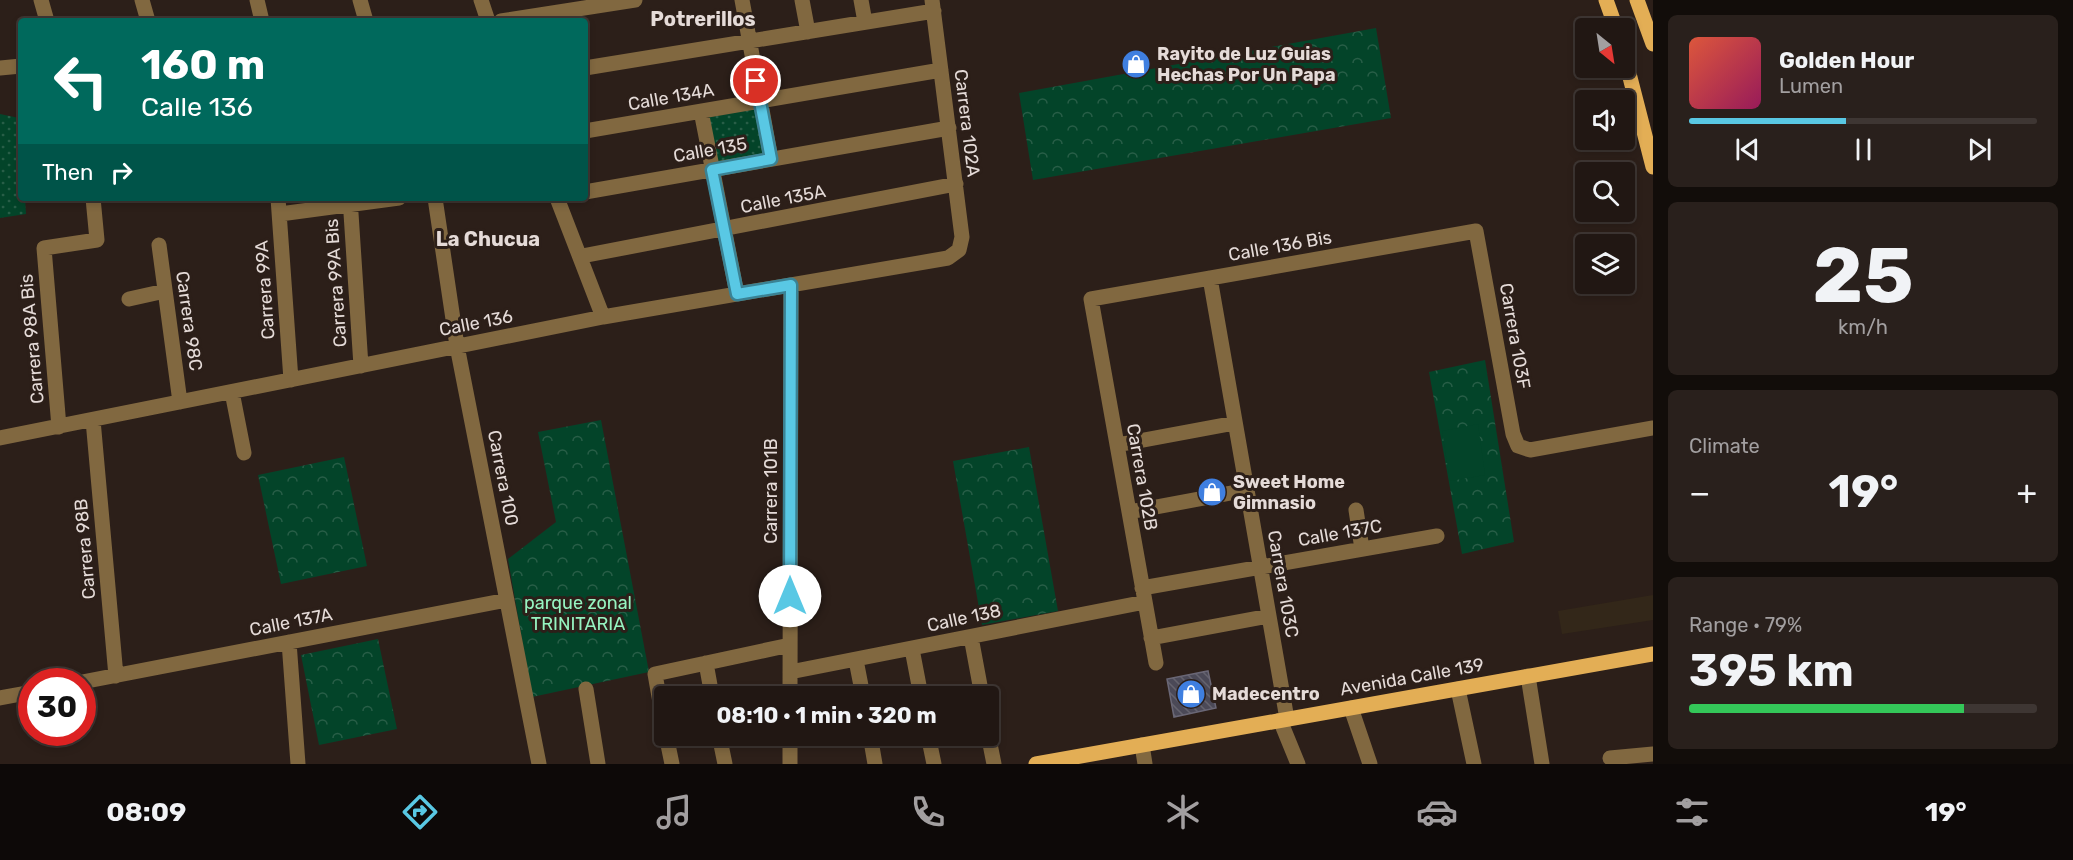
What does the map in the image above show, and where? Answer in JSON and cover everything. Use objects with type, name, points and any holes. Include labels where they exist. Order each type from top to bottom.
[{"type":"main road","points":[[1606,0],[1612,18]]},
{"type":"main road","points":[[1637,0],[1648,15],[1653,44]]},
{"type":"main road","points":[[1630,78],[1653,167]]},
{"type":"main road","name":"Avenida Calle 139","points":[[1036,764],[1070,761],[1142,745],[1653,654]]},
{"type":"street","points":[[41,0],[46,18]]},
{"type":"street","points":[[142,0],[147,18]]},
{"type":"street","points":[[257,0],[261,18]]},
{"type":"street","points":[[360,0],[365,18]]},
{"type":"street","points":[[481,0],[487,18]]},
{"type":"street","points":[[511,18],[552,6],[635,0]]},
{"type":"street","points":[[742,0],[771,159]]},
{"type":"street","points":[[802,0],[808,32]]},
{"type":"street","points":[[861,0],[865,22]]},
{"type":"street","points":[[588,68],[865,22],[933,5]]},
{"type":"street","name":"Carrera 102A","points":[[933,5],[962,237],[959,250]]},
{"type":"street","points":[[0,68],[18,66]]},
{"type":"street","name":"Calle 134A","points":[[588,130],[941,70]]},
{"type":"street","points":[[701,111],[737,294]]},
{"type":"street","name":"Calle 135","points":[[588,191],[948,128]]},
{"type":"street","name":"Calle 135A","points":[[582,256],[724,231],[956,184]]},
{"type":"street","name":"Carrera 98A Bis","points":[[59,427],[44,248],[97,240],[93,201]]},
{"type":"street","points":[[279,206],[350,201]]},
{"type":"street","name":"Carrera 99A Bis","points":[[350,201],[361,366]]},
{"type":"street","name":"Carrera 100","points":[[435,201],[458,346],[539,764]]},
{"type":"street","points":[[558,201],[582,256],[603,317]]},
{"type":"street","name":"Carrera 99A","points":[[279,206],[291,380]]},
{"type":"street","name":"Calle 136 Bis","points":[[1091,299],[1476,231]]},
{"type":"street","name":"Carrera 103F","points":[[1476,231],[1513,434],[1518,446],[1530,450],[1653,428]]},
{"type":"street","name":"Carrera 98C","points":[[159,244],[180,402]]},
{"type":"street","name":"Calle 136","points":[[0,438],[603,317],[948,258],[959,250]]},
{"type":"street","name":"Carrera 103C","points":[[1209,278],[1269,616],[1284,720],[1298,764]]},
{"type":"street","name":"Carrera 101B","points":[[790,686],[791,285]]},
{"type":"street","points":[[129,298],[165,291]]},
{"type":"street","name":"Carrera 102B","points":[[1091,299],[1156,663]]},
{"type":"street","points":[[232,392],[244,453]]},
{"type":"street","name":"Carrera 98B","points":[[93,420],[116,675]]},
{"type":"street","points":[[1117,445],[1235,423]]},
{"type":"street","points":[[1129,512],[1247,490]]},
{"type":"street","points":[[1356,510],[1362,549]]},
{"type":"street","name":"Calle 137C","points":[[1144,595],[1260,567],[1437,536]]},
{"type":"street","name":"Calle 138","points":[[790,672],[971,637],[1144,595]]},
{"type":"street","name":"Calle 137A","points":[[96,679],[507,600]]},
{"type":"street","points":[[1151,638],[1269,616]]},
{"type":"street","points":[[971,637],[980,686]]},
{"type":"street","points":[[289,642],[298,764]]},
{"type":"street","points":[[657,686],[655,674],[790,645]]},
{"type":"street","points":[[912,649],[919,686]]},
{"type":"street","points":[[856,660],[861,686]]},
{"type":"street","points":[[706,663],[710,686]]},
{"type":"street","points":[[1528,676],[1542,764]]},
{"type":"street","points":[[586,689],[598,764]]},
{"type":"street","points":[[1458,689],[1474,764]]},
{"type":"street","points":[[0,698],[18,695]]},
{"type":"street","points":[[1351,708],[1370,764]]},
{"type":"street","points":[[1142,745],[1145,764]]},
{"type":"street","points":[[668,746],[672,764]]},
{"type":"street","points":[[721,746],[724,764]]},
{"type":"street","points":[[790,746],[790,764]]},
{"type":"street","points":[[872,746],[875,764]]},
{"type":"street","points":[[930,746],[934,764]]},
{"type":"street","points":[[990,746],[994,764]]},
{"type":"street","points":[[1610,758],[1653,754]]},
{"type":"shaded area","points":[[1653,595],[1653,620],[1562,634],[1558,611]]},
{"type":"green space","points":[[1376,28],[1391,118],[1033,180],[1019,93]]},
{"type":"green space","points":[[755,109],[764,156],[717,162],[709,117]]},
{"type":"green space","points":[[0,114],[18,118],[18,201],[25,201],[26,214],[0,218]]},
{"type":"green space","points":[[1485,360],[1514,542],[1462,554],[1429,372]]},
{"type":"green space","name":"parque zonal TRINITARIA","points":[[601,420],[649,672],[532,697],[508,559],[556,522],[538,432]]},
{"type":"green space","points":[[1478,424],[1485,475],[1450,481],[1442,431]]},
{"type":"green space","points":[[1029,447],[1058,611],[982,625],[953,461]]},
{"type":"green space","points":[[344,457],[367,566],[281,584],[258,475]]},
{"type":"green space","points":[[378,639],[397,729],[319,745],[301,655]]},
{"type":"building","name":"Madecentro","points":[[1208,671],[1216,708],[1174,717],[1167,679]]},
{"type":"place","name":"Rayito de Luz Guias Hechas Por Un Papa","points":[[1136,64]]},
{"type":"place","name":"Sweet Home Gimnasio","points":[[1212,492]]},
{"type":"place","name":"Madecentro","points":[[1191,694]]},
{"type":"district","name":"Potrerillos","points":[[703,19]]},
{"type":"district","name":"La Chucua","points":[[488,239]]},
{"type":"route","points":[[756,81],[771,159],[712,170],[737,294],[791,285],[790,596]]}]
